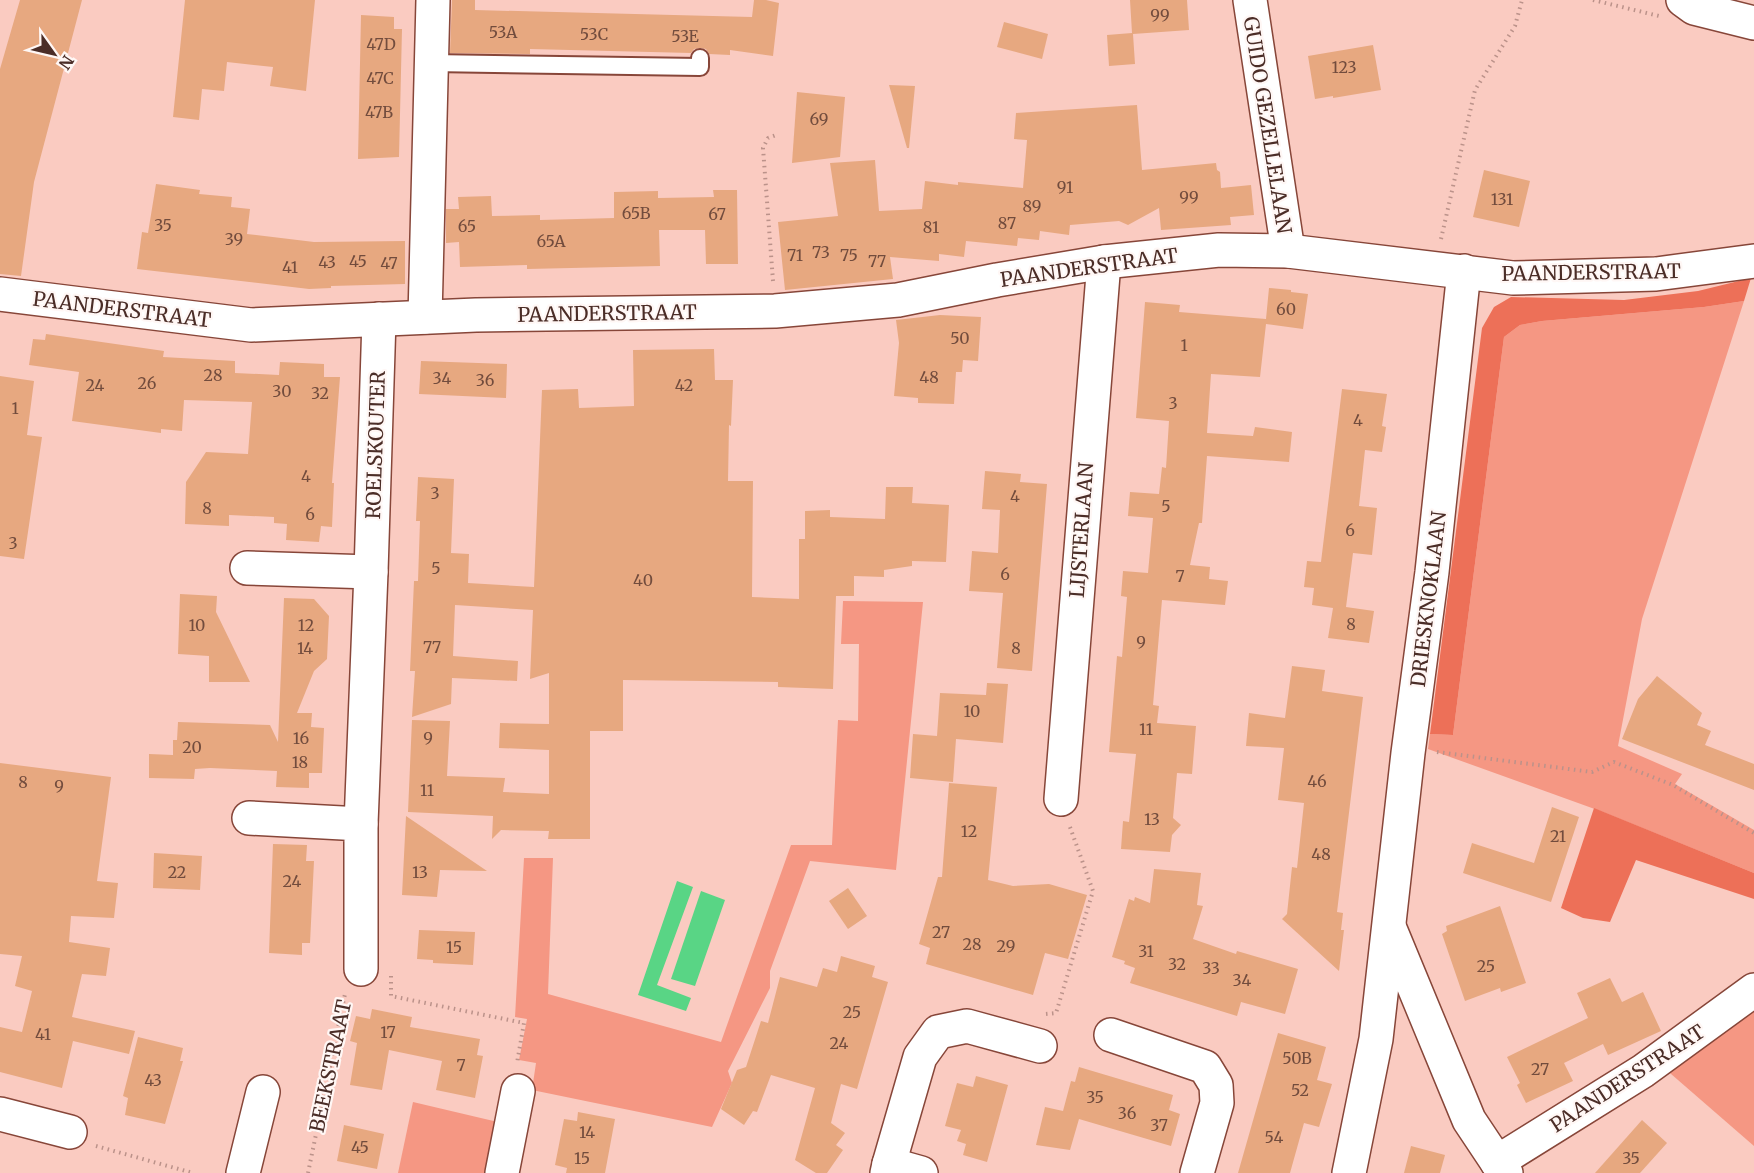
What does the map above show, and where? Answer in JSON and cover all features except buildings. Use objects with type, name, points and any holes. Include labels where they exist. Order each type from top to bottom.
[{"type":"street","points":[[424,317],[433,0]]},
{"type":"street","name":"GUIDO GEZELLELAAN","points":[[1250,0],[1288,251]]},
{"type":"street","points":[[1689,4],[1754,23]]},
{"type":"street","name":"PAANDERSTRAAT","points":[[0,294],[251,325],[424,317],[775,311],[898,300],[1104,262],[1219,250],[1288,251],[1513,278],[1656,274],[1754,261]]},
{"type":"street","name":"LIJSTERLAAN","points":[[1061,799],[1104,262]]},
{"type":"street","name":"DRIESKNOKLAAN","points":[[1349,1173],[1376,1039],[1408,753],[1432,572],[1464,271]]},
{"type":"street","name":"ROELSKOUTER","points":[[361,969],[361,824],[379,319]]},
{"type":"street","points":[[247,568],[371,572]]},
{"type":"street","points":[[249,818],[361,824]]},
{"type":"street","name":"DRIESKNOKLAAN","points":[[1389,926],[1469,1120],[1501,1168]]},
{"type":"street","name":"PAANDERSTRAAT","points":[[1501,1168],[1643,1071],[1754,990]]},
{"type":"street","points":[[921,1173],[888,1168],[920,1057],[938,1032],[967,1026],[1033,1045]]},
{"type":"street","points":[[1110,1035],[1205,1067],[1216,1085],[1217,1103],[1197,1173]]},
{"type":"street","points":[[502,1173],[518,1091]]},
{"type":"street","points":[[243,1173],[263,1092]]},
{"type":"street","points":[[0,1114],[70,1132]]},
{"type":"lane","points":[[431,63],[700,67],[700,58]]},
{"type":"path","points":[[1429,267],[1440,243],[1475,90],[1515,26],[1522,0]]},
{"type":"path","points":[[1593,0],[1675,20],[1689,4]]},
{"type":"path","points":[[775,311],[763,148],[768,138],[776,135]]},
{"type":"path","points":[[1408,753],[1440,752],[1592,772],[1614,762],[1673,784],[1754,833]]},
{"type":"path","points":[[1033,1045],[1035,1012],[1049,1015],[1056,1012],[1093,891],[1061,799]]},
{"type":"path","points":[[361,969],[392,977],[391,996],[524,1023],[517,1058],[518,1091]]},
{"type":"path","name":"BEEKSTRAAT","points":[[308,1173],[350,970],[361,969]]},
{"type":"path","points":[[70,1132],[80,1141],[193,1173]]},
{"type":"shaded area","points":[[1751,278],[1744,301],[1704,307],[1542,321],[1520,325],[1504,337],[1453,735],[1430,734],[1482,328],[1494,307],[1511,297],[1624,300],[1698,291]]},
{"type":"shaded area","points":[[1744,301],[1642,619],[1618,746],[1682,774],[1675,784],[1754,830],[1754,873],[1603,812],[1428,749],[1430,734],[1453,735],[1504,337],[1520,325],[1542,321],[1704,307]]},
{"type":"shaded area","points":[[843,601],[923,602],[896,870],[810,861],[770,971],[770,988],[728,1071],[732,1083],[712,1127],[532,1090],[536,1063],[519,1060],[527,1019],[515,1017],[524,858],[553,858],[548,994],[721,1042],[791,845],[832,845],[838,720],[858,721],[859,644],[841,644]]},
{"type":"shaded area","points":[[1594,808],[1754,873],[1754,899],[1636,860],[1610,922],[1583,918],[1561,908]]},
{"type":"shaded area","points":[[677,881],[693,887],[657,985],[691,998],[686,1011],[638,995]]},
{"type":"shaded area","points":[[701,891],[725,900],[695,986],[671,979]]},
{"type":"shaded area","points":[[1754,1004],[1754,1146],[1663,1067]]},
{"type":"shaded area","points":[[413,1102],[502,1123],[491,1173],[398,1173]]}]
